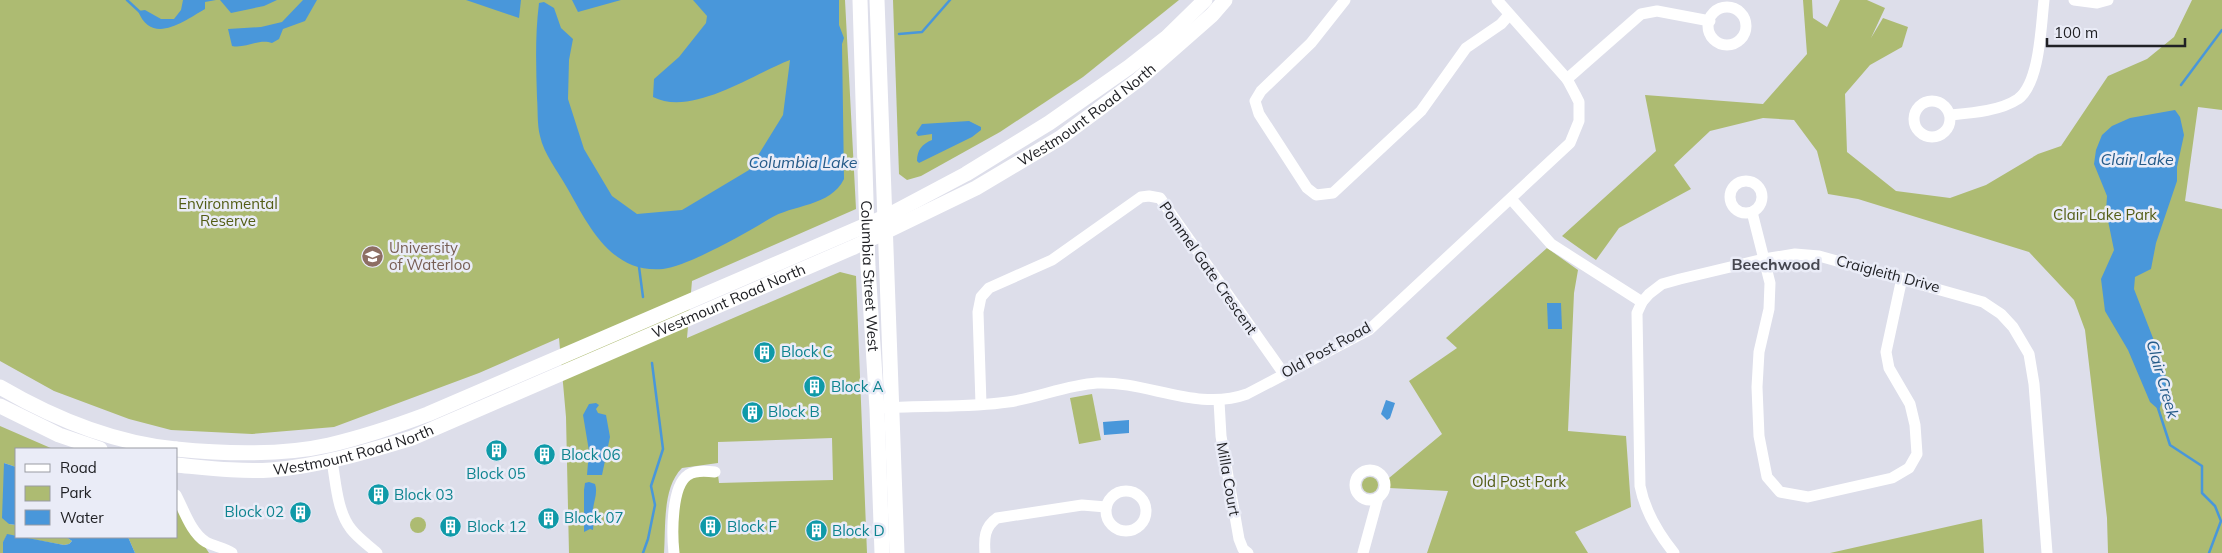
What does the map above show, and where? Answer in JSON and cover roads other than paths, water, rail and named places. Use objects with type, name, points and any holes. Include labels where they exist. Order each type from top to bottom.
[{"type":"main road","name":"Columbia Street West","points":[[860,0],[868,240],[897,553]]},
{"type":"main road","name":"Columbia Street West","points":[[877,0],[884,217],[882,553]]},
{"type":"main road","name":"Westmount Road North","points":[[178,449],[235,453],[285,451],[328,445],[380,431],[428,414],[884,217],[966,174],[1050,123],[1129,67],[1166,38],[1205,0]]},
{"type":"main road","name":"Westmount Road North","points":[[178,466],[272,470],[359,455],[412,438],[868,240],[976,188],[1060,138],[1138,80],[1212,15],[1226,0]]},
{"type":"main road","name":"Westmount Road North","points":[[0,388],[42,410],[77,424],[130,440],[171,448]]},
{"type":"main road","points":[[0,406],[52,432],[97,448]]},
{"type":"street","points":[[1345,0],[1311,43],[1261,90],[1255,101],[1259,114],[1301,180],[1316,196],[1333,193],[1421,111],[1466,48],[1500,24],[1508,16]]},
{"type":"street","name":"Old Post Road","points":[[884,408],[1008,402],[1066,387],[1098,383],[1133,386],[1202,400],[1219,401],[1247,394],[1368,330],[1570,143],[1577,131],[1579,102],[1567,79],[1508,16],[1497,0]]},
{"type":"street","points":[[1950,115],[2003,105],[2019,98],[2026,90],[2036,62],[2044,0]]},
{"type":"street","points":[[2074,0],[2097,3],[2108,0]]},
{"type":"street","points":[[1567,79],[1641,14],[1657,11],[1710,21]]},
{"type":"street","name":"Pommel Gate Crescent","points":[[981,404],[978,312],[980,297],[989,288],[1052,260],[1141,197],[1149,196],[1160,198],[1284,374]]},
{"type":"street","points":[[1511,199],[1551,244],[1642,302],[1636,320],[1640,486],[1643,505],[1661,536],[1674,553]]},
{"type":"street","points":[[1752,212],[1770,283],[1769,309],[1759,352],[1757,387],[1759,436],[1767,477],[1780,492],[1808,497],[1892,478],[1910,468],[1917,454],[1915,425],[1910,404],[1889,368],[1886,352],[1902,278]]},
{"type":"street","name":"Craigleith Drive","points":[[1642,302],[1662,284],[1764,259],[1795,254],[1819,256],[1983,302],[2001,314],[2023,341],[2029,354],[2034,384],[2046,553]]},
{"type":"street","name":"Milla Court","points":[[1219,401],[1221,436],[1239,539],[1243,549],[1248,553]]},
{"type":"street","points":[[332,461],[341,508],[345,518],[353,530],[377,553]]},
{"type":"street","points":[[674,553],[672,526],[682,482],[688,475],[696,472],[715,472]]},
{"type":"street","points":[[1362,553],[1378,498]]},
{"type":"street","points":[[178,499],[199,536],[209,543],[222,547],[232,553]]},
{"type":"street","points":[[985,553],[984,537],[987,528],[997,518],[1082,505],[1106,507]]},
{"type":"water","points":[[183,0],[216,0],[205,2],[205,9],[169,28],[151,27],[144,21],[138,11],[145,10],[161,19],[174,19],[181,10]]},
{"type":"water","points":[[220,0],[277,0],[264,6],[231,13]]},
{"type":"water","points":[[303,0],[317,0],[305,21],[283,29],[279,39],[272,43],[262,42],[237,47],[232,46],[228,29],[261,27],[282,22]]},
{"type":"water","points":[[466,0],[521,0],[519,18]]},
{"type":"water","points":[[572,0],[621,0],[578,12]]},
{"type":"water","name":"Columbia Lake","points":[[693,0],[839,0],[839,25],[844,38],[842,44],[844,179],[830,195],[779,214],[702,256],[674,267],[663,269],[645,268],[629,263],[615,255],[603,244],[583,216],[542,143],[538,122],[536,74],[539,3],[544,2],[554,8],[561,28],[573,39],[569,60],[568,99],[584,149],[612,196],[637,214],[682,210],[749,170],[783,115],[790,60],[704,98],[686,102],[669,102],[653,97],[654,79],[679,57],[706,23],[707,16]]},
{"type":"water","name":"Clair Lake","points":[[2175,110],[2180,117],[2184,135],[2177,167],[2177,181],[2156,243],[2151,269],[2135,277],[2134,289],[2165,369],[2166,390],[2159,410],[2150,402],[2128,350],[2105,311],[2101,279],[2114,250],[2106,211],[2107,196],[2094,164],[2096,150],[2102,135],[2112,126],[2130,118]]},
{"type":"water","points":[[969,121],[981,127],[981,130],[972,137],[919,163],[917,161],[921,148],[925,143],[932,140],[932,134],[918,136],[916,133],[922,124]]},
{"type":"water","points":[[1547,303],[1561,303],[1562,329],[1548,329]]},
{"type":"water","points":[[1386,400],[1395,403],[1390,418],[1387,420],[1381,414]]},
{"type":"water","points":[[596,403],[599,405],[596,409],[598,413],[606,415],[610,437],[602,475],[587,475],[589,451],[583,415],[589,404]]},
{"type":"water","points":[[1129,420],[1129,433],[1104,435],[1103,422]]},
{"type":"water","points":[[4,463],[15,467],[15,525],[9,524],[2,518]]},
{"type":"water","points":[[585,483],[595,484],[596,490],[593,530],[590,529],[584,532],[584,490]]},
{"type":"water","points":[[7,534],[15,536],[15,538],[28,538],[64,545],[72,541],[68,538],[128,538],[135,553],[3,553],[3,542]]},
{"type":"waterway","points":[[127,0],[141,13]]},
{"type":"waterway","points":[[899,34],[922,32],[950,0]]},
{"type":"waterway","name":"Clair Creek","points":[[2181,85],[2222,30]]},
{"type":"waterway","points":[[639,267],[643,297]]},
{"type":"waterway","points":[[643,553],[655,505],[651,486],[663,449],[652,363]]},
{"type":"waterway","name":"Clair Creek","points":[[2158,408],[2170,445],[2202,466],[2202,493],[2215,506],[2221,521],[2209,553]]},
{"type":"place","name":"University of Waterloo","points":[[373,257]]},
{"type":"place","name":"Block C","points":[[765,352]]},
{"type":"place","name":"Block A","points":[[815,387]]},
{"type":"place","name":"Block B","points":[[752,412]]},
{"type":"place","name":"Block 05","points":[[496,451]]},
{"type":"place","name":"Block 06","points":[[545,455]]},
{"type":"place","name":"Block 03","points":[[378,495]]},
{"type":"place","name":"Block 02","points":[[300,512]]},
{"type":"place","name":"Block 07","points":[[548,518]]},
{"type":"place","name":"Block 12","points":[[451,527]]},
{"type":"place","name":"Block F","points":[[711,527]]},
{"type":"place","name":"Block D","points":[[816,531]]},
{"type":"district","name":"Beechwood","points":[[1776,264]]},
{"type":"park label","name":"Environmental Reserve","points":[[228,212]]},
{"type":"park label","name":"Clair Lake Park","points":[[2105,215]]},
{"type":"park label","name":"Old Post Park","points":[[1519,482]]}]
